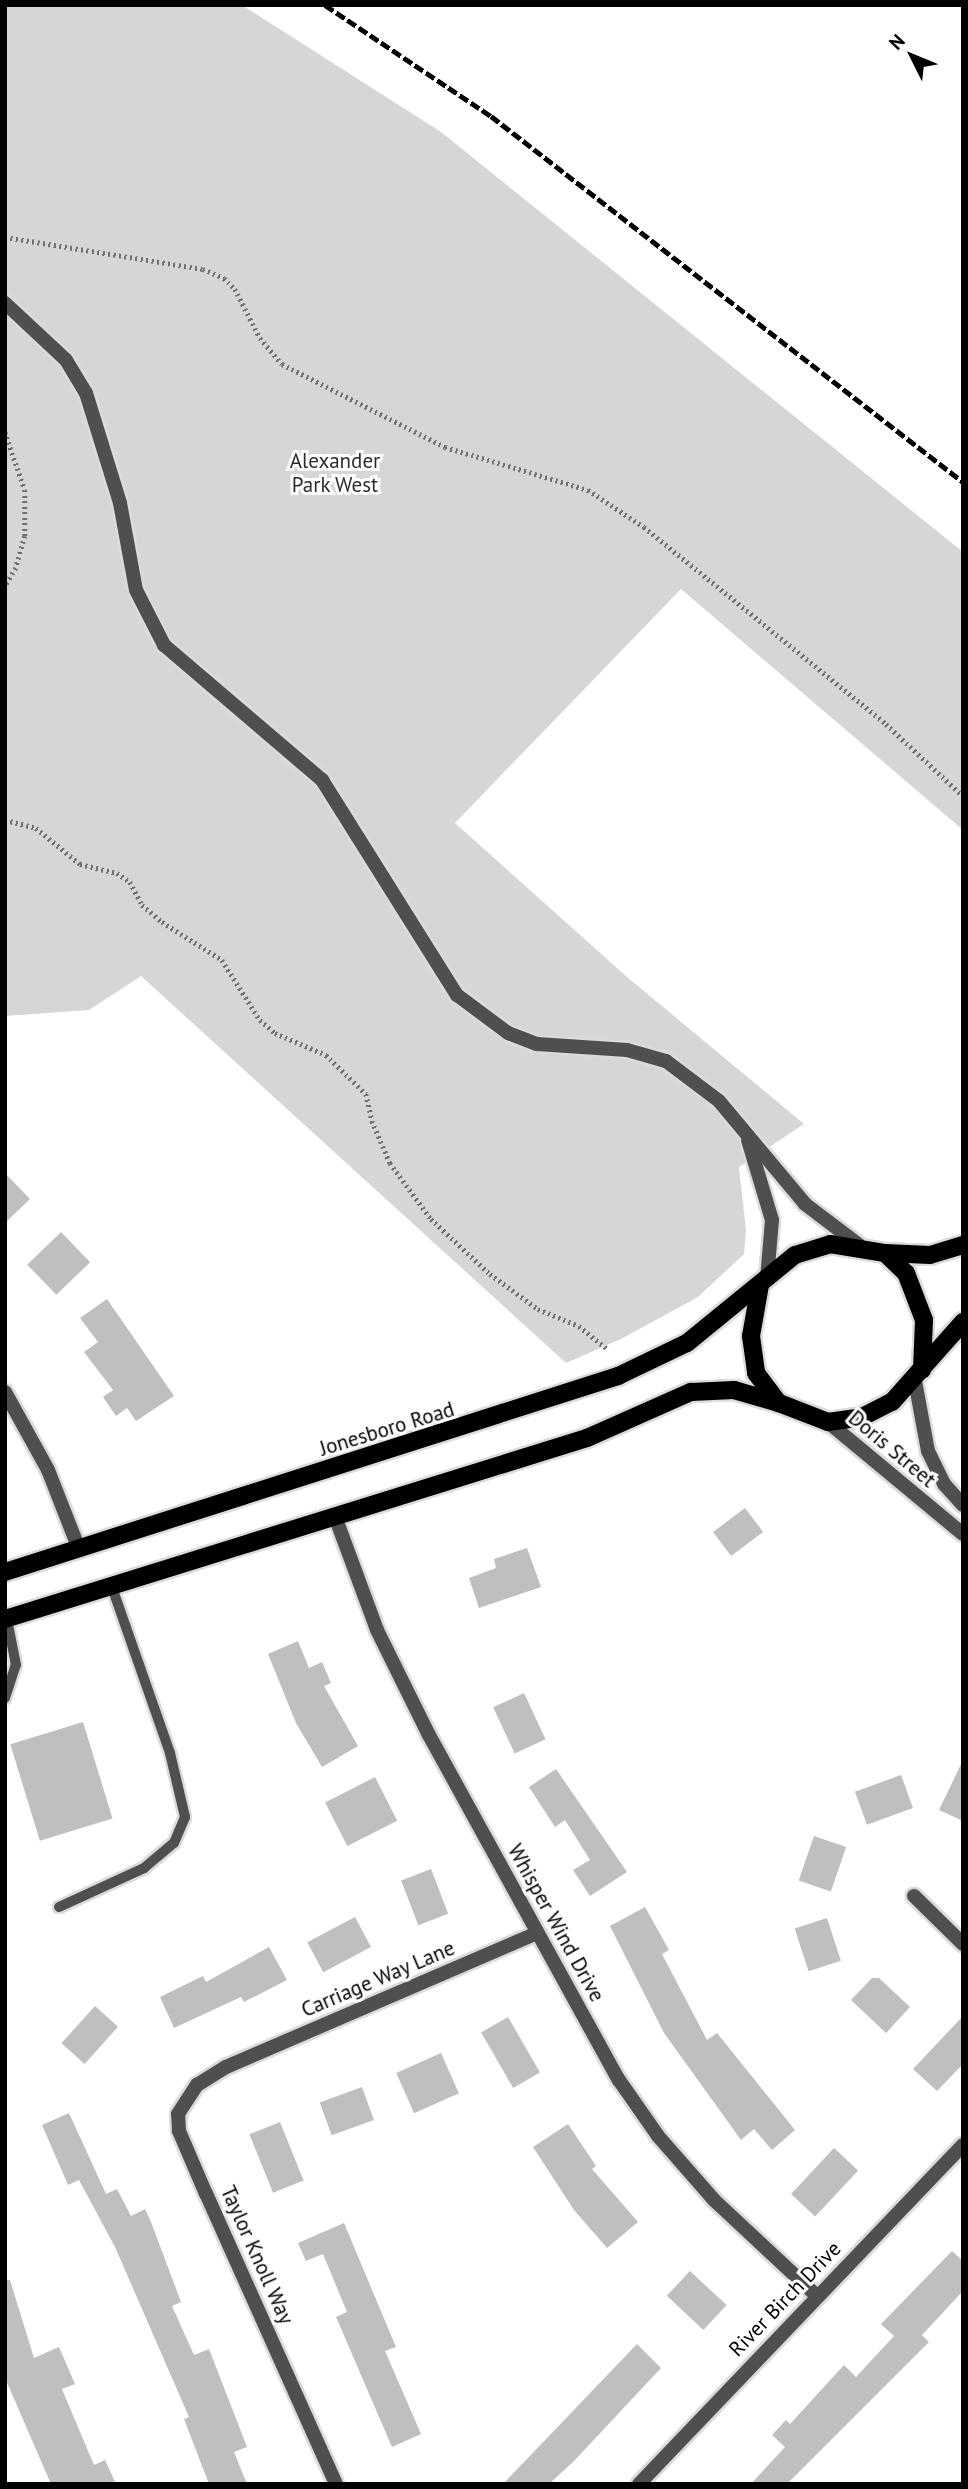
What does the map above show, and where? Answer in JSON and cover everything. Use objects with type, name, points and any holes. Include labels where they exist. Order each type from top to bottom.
[{"type":"main road","points":[[779,1403],[756,1373],[750,1348],[764,1281],[788,1259],[812,1249],[859,1245],[885,1253],[930,1255],[963,1245]]},
{"type":"main road","points":[[885,1253],[906,1273],[921,1303],[918,1375]]},
{"type":"main road","name":"Jonesboro Road","points":[[5,1572],[618,1376],[687,1343],[764,1281]]},
{"type":"main road","points":[[6,1619],[336,1519],[587,1438],[691,1392],[734,1390],[779,1403],[828,1422],[877,1411],[918,1375],[963,1322]]},
{"type":"street","points":[[5,303],[66,360],[86,393],[120,503],[136,590],[164,645],[322,780],[457,995],[508,1033],[537,1044],[627,1050],[666,1062],[719,1101],[748,1138],[822,1220],[859,1245]]},
{"type":"street","points":[[748,1138],[772,1220],[764,1281]]},
{"type":"street","name":"Doris Street","points":[[918,1375],[928,1451],[944,1484],[963,1505]]},
{"type":"street","points":[[5,1392],[48,1470],[79,1549]]},
{"type":"street","name":"Doris Street","points":[[828,1422],[963,1534]]},
{"type":"street","name":"Whisper Wind Drive","points":[[336,1519],[377,1630],[537,1933],[619,2080],[658,2136],[714,2200],[817,2297]]},
{"type":"street","points":[[914,1896],[963,1944]]},
{"type":"street","name":"Carriage Way Lane","points":[[235,2063],[537,1933]]},
{"type":"street","name":"Taylor Knoll Way","points":[[235,2063],[197,2085],[178,2114],[179,2131],[336,2484]]},
{"type":"street","name":"River Birch Drive","points":[[639,2484],[963,2145]]},
{"type":"lane","points":[[59,1907],[144,1868],[173,1843],[185,1817],[170,1753],[112,1587]]},
{"type":"lane","points":[[5,1698],[16,1665],[6,1619]]},
{"type":"path","points":[[5,237],[203,269],[224,278],[235,289],[260,338],[282,364],[445,447],[588,490],[644,527],[875,715],[963,796]]},
{"type":"path","points":[[5,432],[26,490],[24,536],[16,568],[5,586]]},
{"type":"path","points":[[5,820],[36,828],[80,864],[117,873],[162,922],[222,960],[260,1020],[275,1034],[326,1055],[366,1094],[390,1163],[431,1219],[519,1295],[538,1309],[579,1326],[607,1349]]},
{"type":"green space","name":"Alexander Park West","points":[[5,5],[242,5],[441,132],[963,552],[963,830],[681,589],[455,823],[627,977],[804,1124],[739,1167],[746,1230],[744,1254],[698,1297],[621,1339],[566,1363],[141,976],[89,1010],[5,1016]]},
{"type":"building","points":[[5,1173],[30,1199],[5,1223]]},
{"type":"building","points":[[61,1232],[90,1262],[56,1295],[27,1265]]},
{"type":"building","points":[[107,1299],[174,1396],[136,1421],[127,1408],[116,1416],[103,1397],[113,1390],[84,1352],[98,1342],[80,1318]]},
{"type":"building","points":[[745,1508],[763,1532],[731,1556],[713,1532]]},
{"type":"building","points":[[527,1548],[541,1587],[479,1608],[469,1578],[496,1568],[494,1559]]},
{"type":"building","points":[[298,1641],[309,1668],[322,1662],[331,1683],[324,1686],[358,1746],[322,1767],[296,1723],[268,1654]]},
{"type":"building","points":[[524,1693],[546,1739],[515,1754],[493,1707]]},
{"type":"building","points":[[83,1722],[113,1819],[40,1841],[10,1744]]},
{"type":"building","points":[[963,1760],[963,1821],[939,1810]]},
{"type":"building","points":[[556,1769],[627,1872],[590,1896],[573,1870],[590,1860],[565,1820],[555,1827],[529,1787]]},
{"type":"building","points":[[901,1775],[913,1808],[867,1825],[855,1792]]},
{"type":"building","points":[[375,1777],[397,1821],[347,1846],[325,1802]]},
{"type":"building","points":[[814,1836],[846,1847],[831,1892],[799,1880]]},
{"type":"building","points":[[431,1869],[448,1914],[418,1925],[401,1880]]},
{"type":"building","points":[[645,1907],[669,1950],[662,1954],[707,2040],[717,2033],[795,2130],[772,2150],[754,2129],[741,2140],[664,2033],[610,1926]]},
{"type":"building","points":[[355,1917],[371,1947],[323,1972],[307,1942]]},
{"type":"building","points":[[827,1918],[841,1961],[809,1971],[795,1929]]},
{"type":"building","points":[[269,1947],[287,1980],[244,2002],[241,1997],[174,2028],[160,1997],[203,1976],[206,1982]]},
{"type":"building","points":[[872,1978],[879,1978],[910,2007],[886,2033],[851,2000]]},
{"type":"building","points":[[95,2006],[118,2027],[85,2064],[62,2043]]},
{"type":"building","points":[[963,2016],[963,2064],[937,2091],[913,2069]]},
{"type":"building","points":[[508,2017],[540,2072],[513,2088],[481,2032]]},
{"type":"building","points":[[441,2053],[459,2093],[414,2113],[396,2073]]},
{"type":"building","points":[[362,2087],[374,2120],[332,2135],[320,2102]]},
{"type":"building","points":[[69,2113],[106,2194],[117,2189],[131,2216],[145,2209],[181,2302],[172,2306],[194,2355],[209,2349],[247,2447],[234,2452],[247,2484],[209,2484],[184,2419],[189,2417],[115,2247],[79,2180],[68,2185],[42,2125]]},
{"type":"building","points":[[280,2122],[304,2180],[273,2193],[249,2134]]},
{"type":"building","points":[[568,2124],[596,2166],[592,2169],[638,2222],[607,2248],[574,2210],[533,2147]]},
{"type":"building","points":[[834,2148],[858,2171],[815,2217],[791,2194]]},
{"type":"building","points":[[344,2223],[396,2347],[385,2351],[421,2434],[392,2447],[336,2317],[347,2312],[323,2254],[306,2261],[298,2243]]},
{"type":"building","points":[[952,2251],[963,2261],[963,2291],[922,2335],[929,2342],[787,2484],[751,2484],[785,2447],[772,2435],[786,2420],[790,2424],[844,2365],[856,2377],[894,2336],[881,2324]]},
{"type":"building","points":[[690,2271],[727,2305],[703,2330],[667,2296]]},
{"type":"building","points":[[5,2280],[10,2280],[34,2358],[59,2347],[75,2384],[62,2389],[94,2465],[105,2460],[116,2484],[51,2484],[5,2378]]},
{"type":"building","points":[[637,2344],[661,2368],[574,2461],[549,2484],[503,2484]]},
{"type":"railway","points":[[325,5],[491,116],[963,482]]}]
